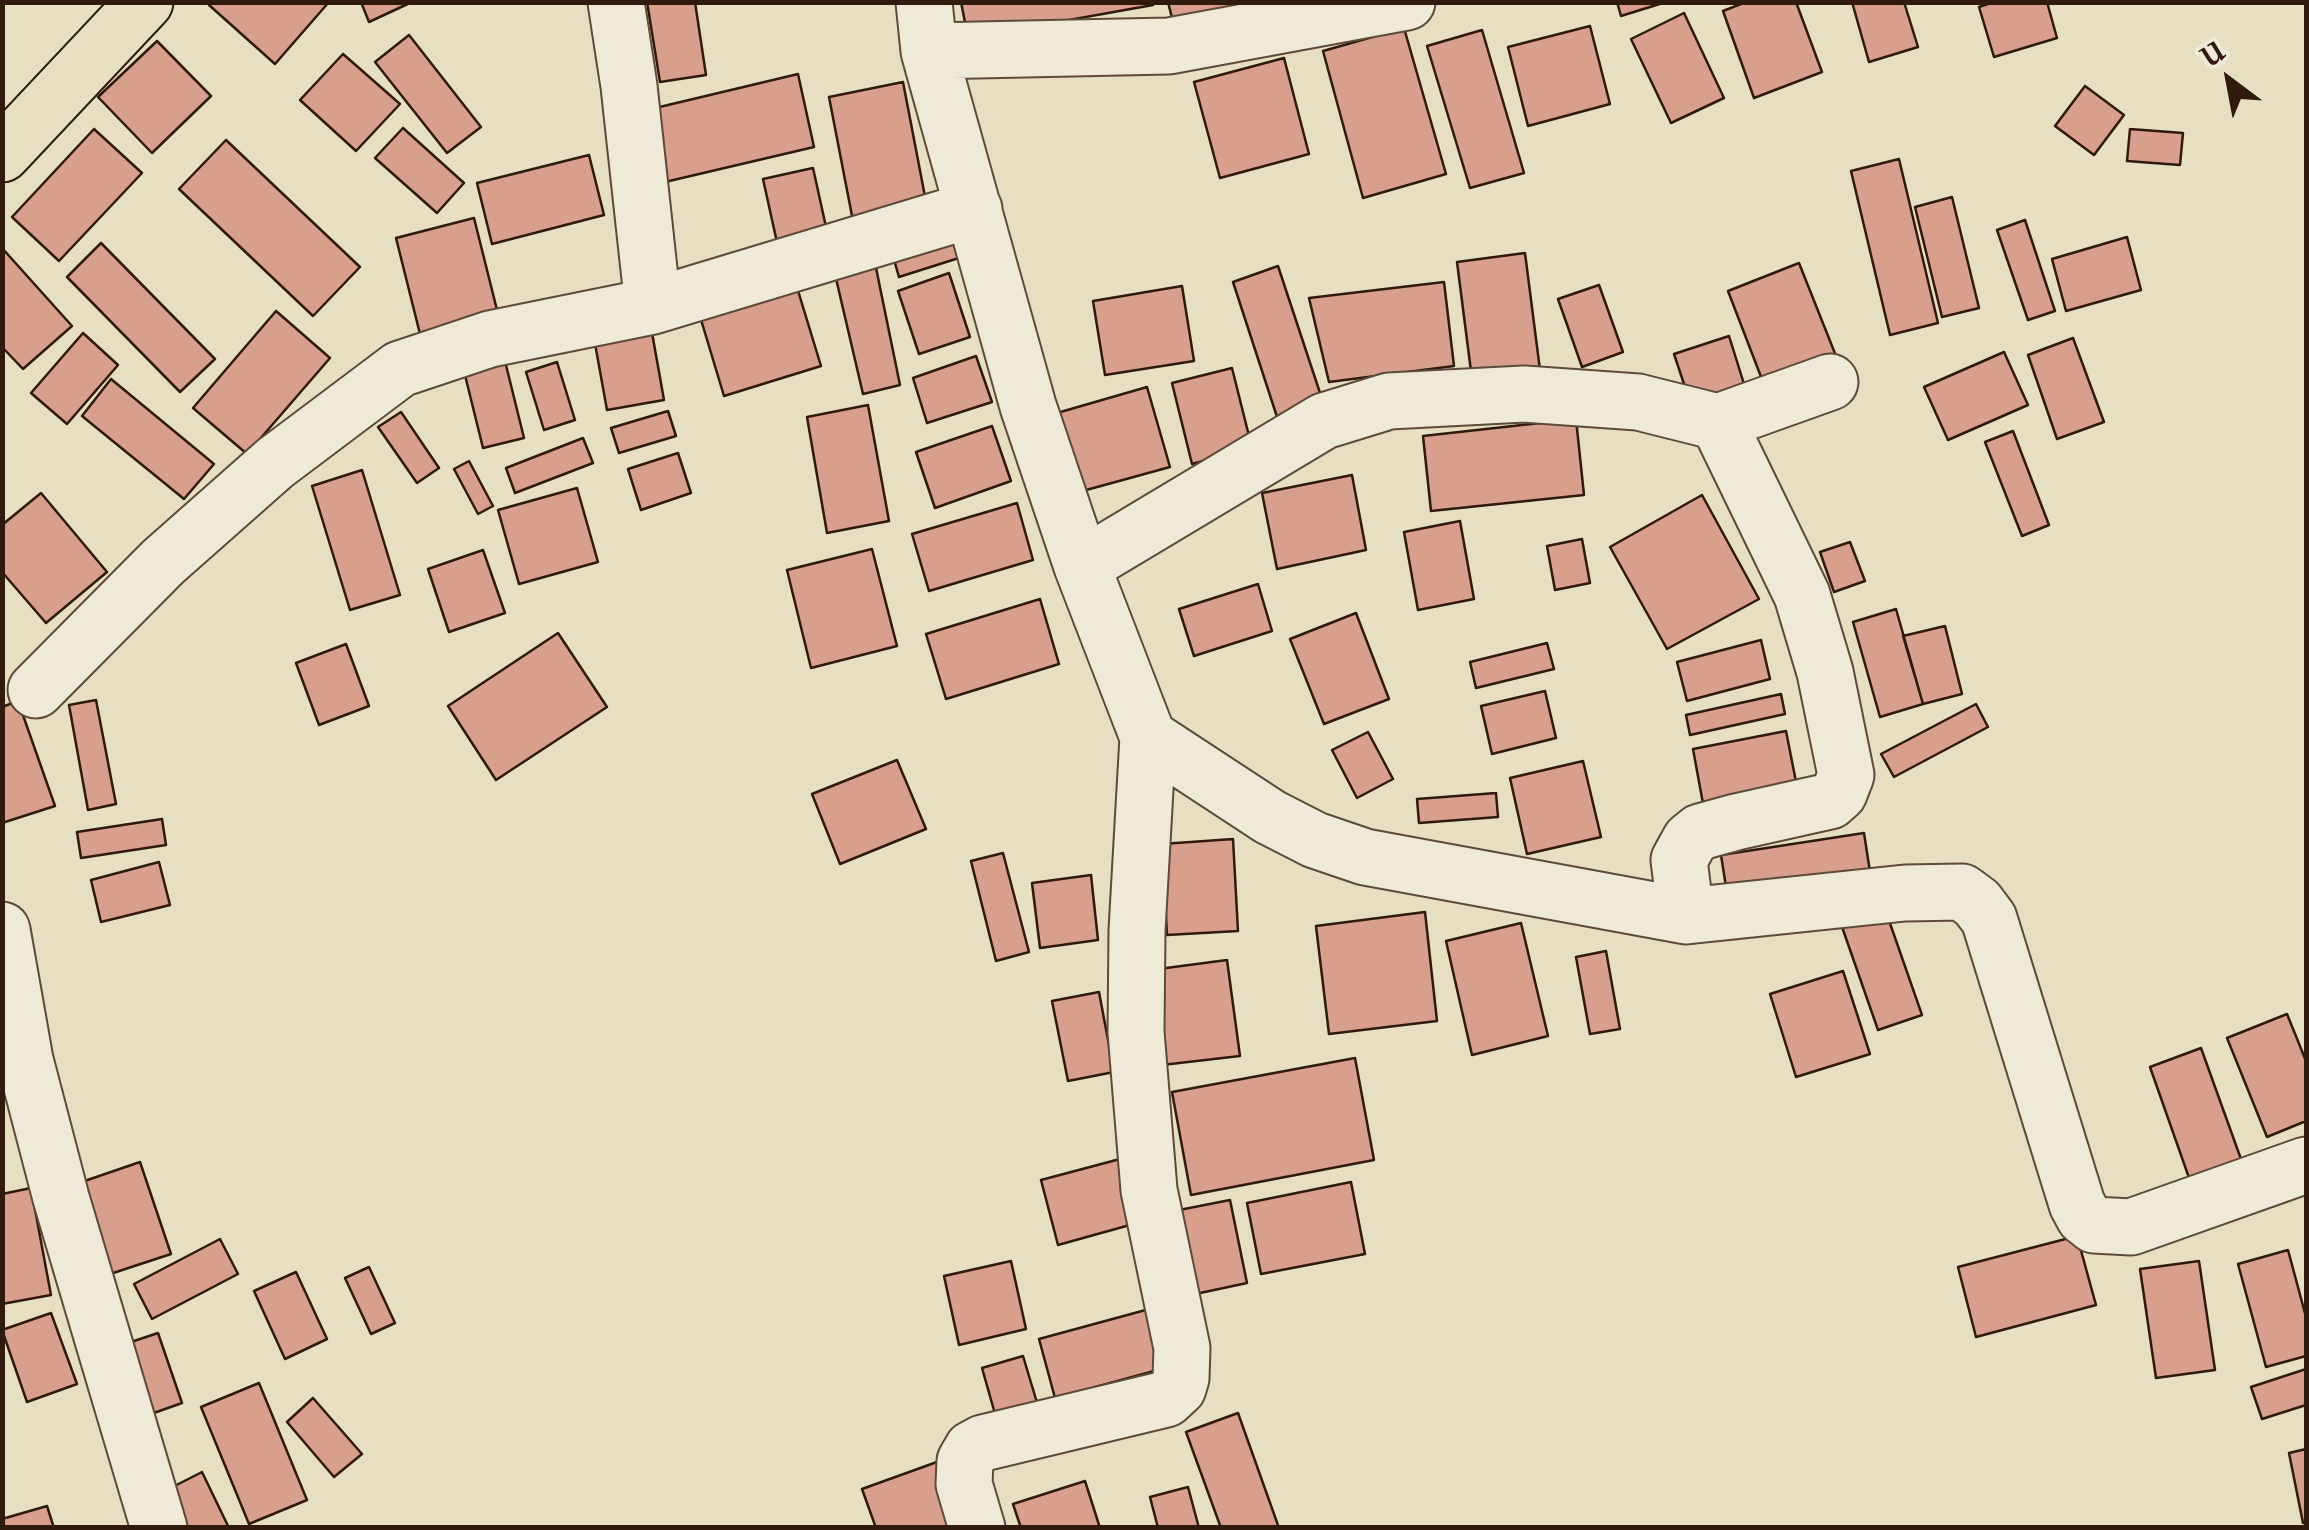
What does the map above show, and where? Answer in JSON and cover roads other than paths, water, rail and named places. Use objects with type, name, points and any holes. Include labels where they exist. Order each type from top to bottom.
[{"type":"main road","points":[[2,154],[146,2]]},
{"type":"street","points":[[616,2],[653,306]]},
{"type":"street","points":[[977,1528],[964,1484],[965,1461],[972,1449],[983,1442],[1166,1399],[1178,1388],[1182,1348],[1149,1190],[1136,1032],[1148,736],[1082,566],[1028,406],[926,27],[1170,46],[1407,2]]},
{"type":"street","points":[[36,690],[162,562],[275,463],[400,369],[490,338],[653,306],[974,209]]},
{"type":"street","points":[[1082,566],[1324,421],[1389,401],[1524,394],[1638,402],[1718,422],[1830,382]]},
{"type":"street","points":[[1686,916],[1679,860],[1690,840],[1700,832],[1830,801],[1840,793],[1846,775],[1825,672],[1802,595],[1718,422]]},
{"type":"street","points":[[1148,736],[1270,817],[1316,840],[1365,857],[1686,916],[1904,892],[1962,892],[1977,902],[1989,919],[2077,1204],[2094,1225],[2132,1227],[2306,1165]]},
{"type":"street","points":[[2,930],[26,1060],[61,1198],[159,1528]]}]
